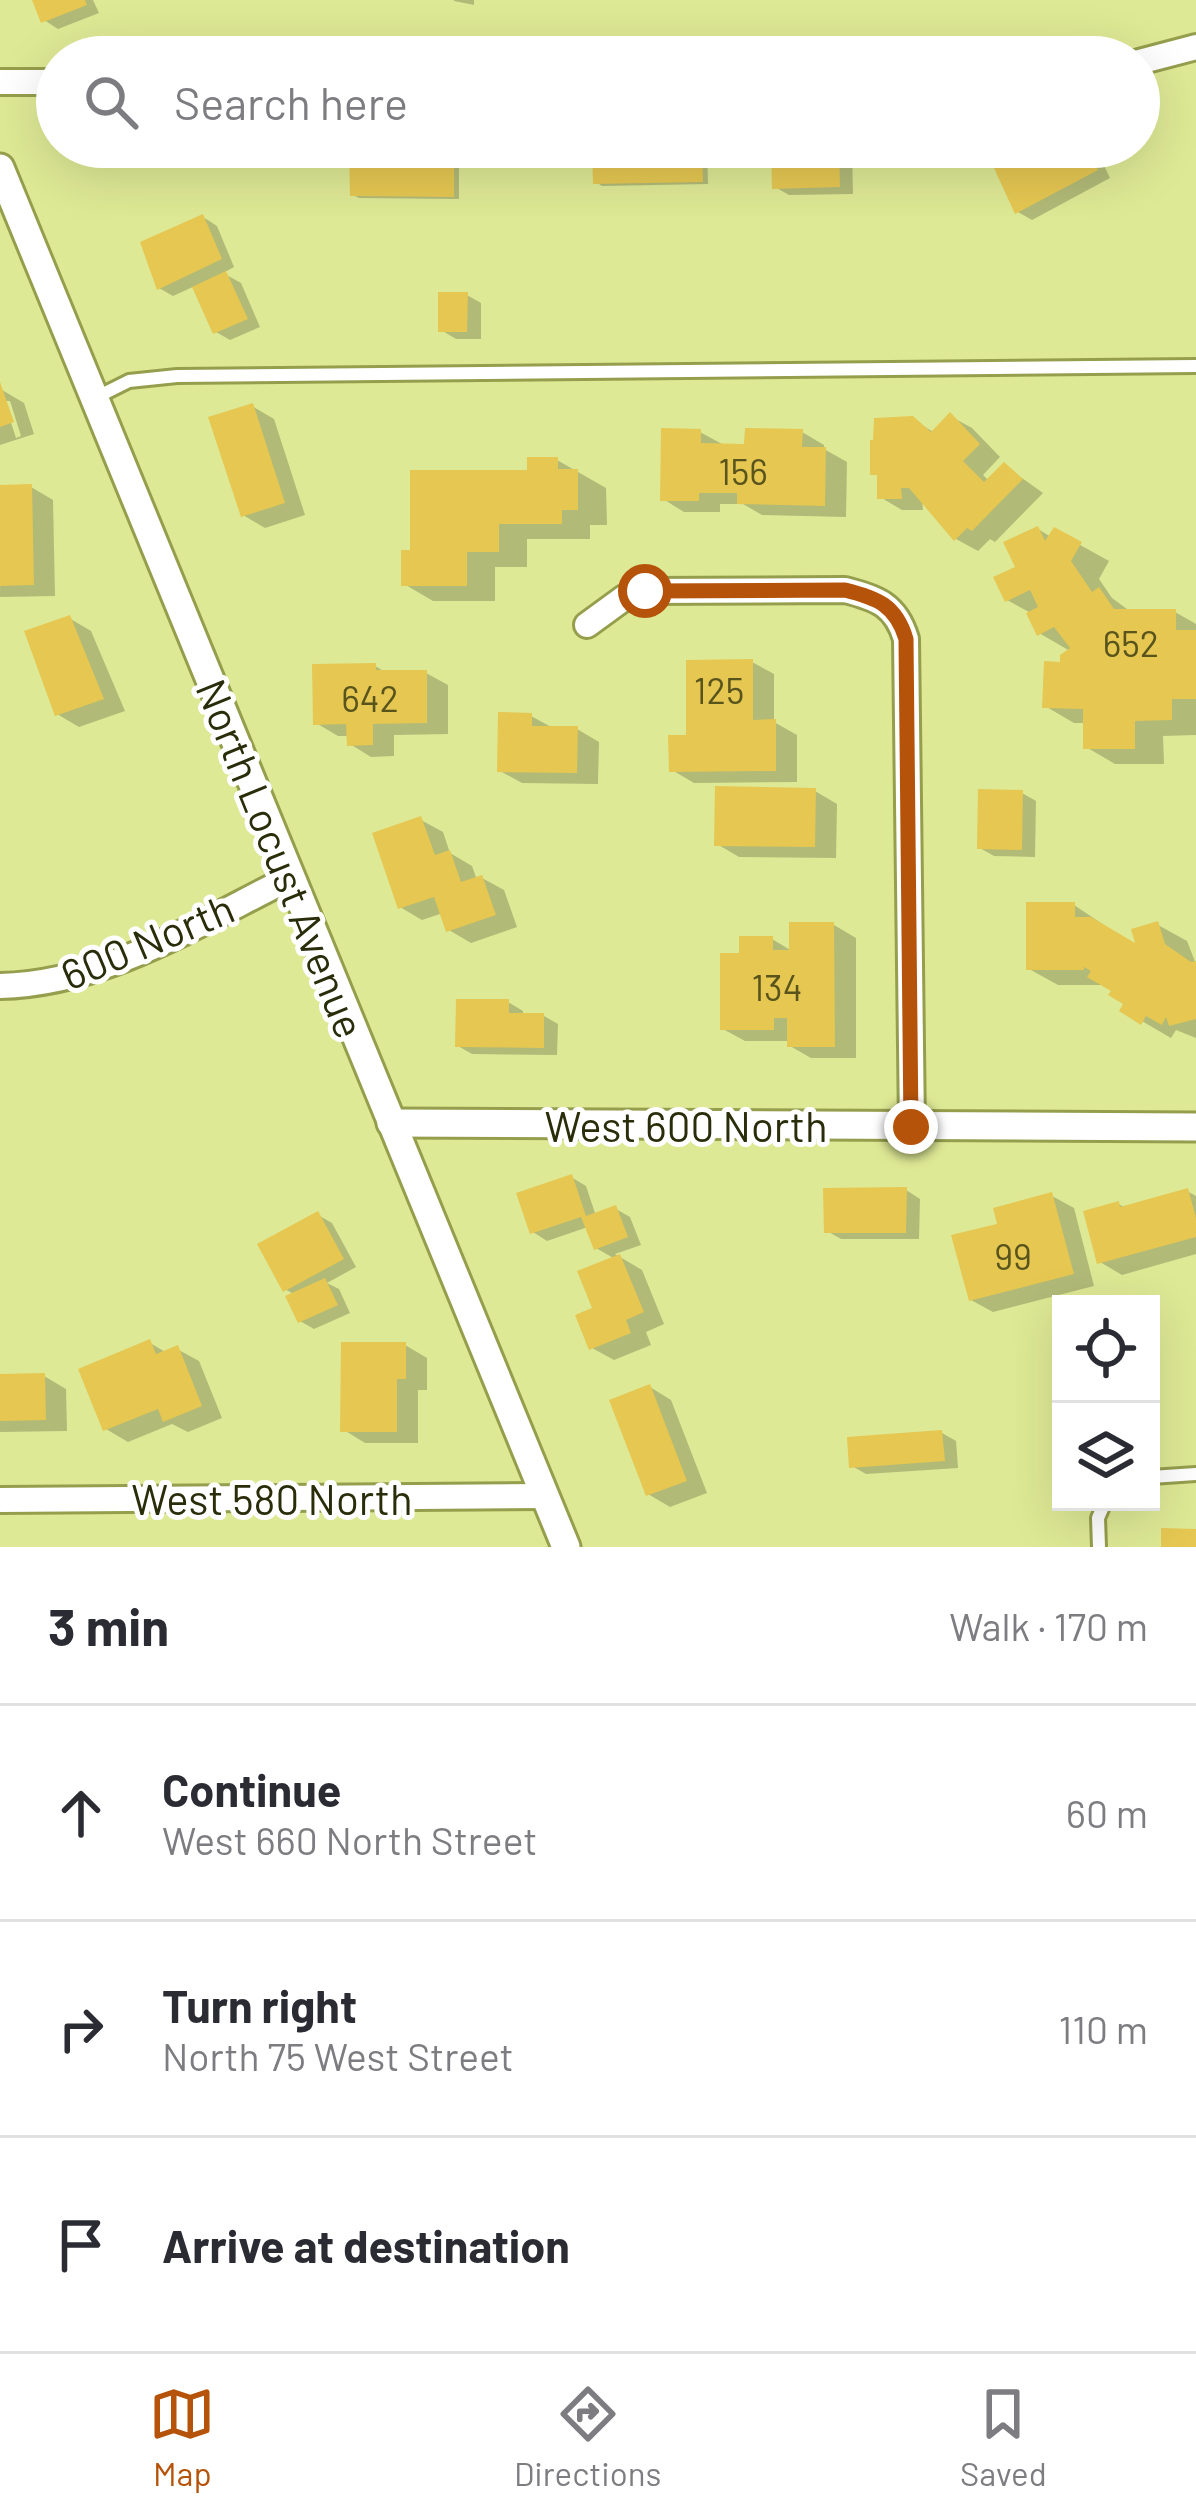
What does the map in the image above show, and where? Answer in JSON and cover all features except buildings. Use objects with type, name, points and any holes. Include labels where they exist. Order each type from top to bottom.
[{"type":"street","points":[[1160,56],[1196,47]]},
{"type":"street","points":[[0,82],[36,82]]},
{"type":"street","name":"North Locust Avenue","points":[[0,168],[566,1547]]},
{"type":"street","points":[[587,625],[624,598],[645,591],[845,590],[867,596],[900,618],[906,639],[911,1127]]},
{"type":"street","name":"600 North","points":[[0,986],[34,986],[117,962],[290,878]]},
{"type":"street","name":"West 600 North","points":[[392,1123],[1196,1127]]},
{"type":"street","name":"West 580 North","points":[[0,1500],[544,1496]]},
{"type":"lane","points":[[94,398],[129,381],[177,376],[1196,366]]},
{"type":"lane","points":[[1160,1477],[1196,1474]]},
{"type":"lane","points":[[1099,1547],[1102,1511]]},
{"type":"route","points":[[645,591],[845,590],[867,596],[900,618],[906,639],[911,1127]]}]
